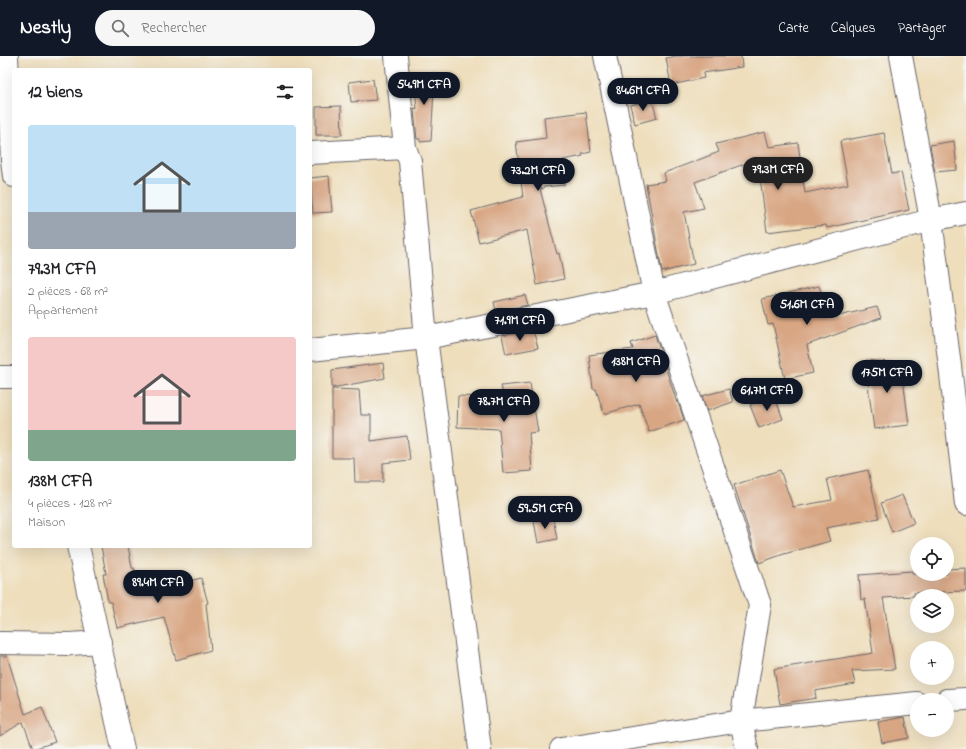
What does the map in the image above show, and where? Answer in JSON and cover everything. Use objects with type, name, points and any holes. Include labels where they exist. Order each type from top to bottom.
[{"type":"street","points":[[7,56],[10,165]]},
{"type":"street","points":[[396,56],[405,148],[410,161],[426,338],[480,749]]},
{"type":"street","points":[[606,56],[654,293],[760,605],[740,721],[747,749]]},
{"type":"street","points":[[901,56],[958,365],[966,504]]},
{"type":"street","points":[[312,153],[405,148]]},
{"type":"street","points":[[312,350],[426,338],[654,293],[931,220],[966,213]]},
{"type":"street","points":[[0,377],[12,378]]},
{"type":"street","points":[[78,548],[123,749]]},
{"type":"street","points":[[0,643],[70,644],[100,642]]},
{"type":"street","points":[[954,700],[966,699]]},
{"type":"street","points":[[561,749],[740,721],[910,703]]},
{"type":"building","points":[[676,56],[741,56],[742,67],[703,73],[704,78],[671,85],[666,58]]},
{"type":"building","points":[[435,73],[431,141],[420,142],[420,139],[417,139],[414,110],[414,108],[417,109],[414,75]]},
{"type":"building","points":[[373,79],[376,100],[351,102],[349,82]]},
{"type":"building","points":[[652,100],[657,118],[635,124],[630,105]]},
{"type":"building","points":[[341,106],[342,135],[316,135],[316,107]]},
{"type":"building","points":[[586,112],[591,152],[582,154],[583,156],[563,160],[564,185],[544,187],[540,189],[557,254],[559,253],[564,279],[537,285],[527,230],[479,242],[471,211],[523,197],[516,142],[546,138],[544,117]]},
{"type":"building","points":[[765,132],[769,147],[798,143],[805,193],[848,184],[840,141],[884,133],[892,174],[901,172],[909,210],[827,228],[826,225],[767,232],[760,177],[757,177],[755,160],[695,182],[704,208],[684,212],[694,264],[662,272],[646,184],[666,181],[664,173],[719,152],[716,144]]},
{"type":"building","points":[[954,141],[957,170],[935,172],[930,145]]},
{"type":"building","points":[[329,176],[332,212],[313,213],[312,178]]},
{"type":"building","points":[[819,286],[830,318],[877,307],[881,318],[807,345],[813,373],[785,379],[773,324],[768,325],[762,299]]},
{"type":"building","points":[[525,295],[528,305],[496,311],[494,302]]},
{"type":"building","points":[[533,330],[538,348],[506,354],[502,336]]},
{"type":"building","points":[[655,335],[684,420],[649,432],[639,404],[604,414],[596,389],[593,389],[589,355],[633,349],[631,343]]},
{"type":"building","points":[[866,360],[901,363],[909,425],[874,429]]},
{"type":"building","points":[[383,363],[385,378],[332,388],[332,370]]},
{"type":"building","points":[[530,383],[538,432],[529,433],[532,471],[503,473],[499,429],[457,427],[458,396],[504,398],[501,386]]},
{"type":"building","points":[[332,389],[359,390],[361,415],[371,415],[371,441],[407,436],[410,460],[383,463],[383,482],[355,482],[354,458],[332,458]]},
{"type":"building","points":[[729,389],[733,402],[707,411],[702,396]]},
{"type":"building","points":[[774,395],[783,419],[759,428],[750,405]]},
{"type":"building","points":[[780,470],[793,507],[832,500],[827,479],[868,470],[879,518],[826,528],[830,541],[759,563],[734,485]]},
{"type":"building","points":[[902,495],[914,523],[892,532],[881,503]]},
{"type":"building","points":[[553,518],[557,539],[538,543],[534,521]]},
{"type":"building","points":[[101,548],[128,548],[139,594],[201,578],[208,603],[206,604],[211,650],[176,660],[164,617],[117,628],[111,602],[108,602],[103,574],[106,574]]},
{"type":"building","points":[[966,568],[966,591],[954,591],[954,589],[910,589],[910,596],[883,598],[895,669],[852,671],[855,684],[815,691],[816,698],[780,704],[774,669],[873,653],[865,599],[861,600],[859,575],[910,571],[910,581],[954,581],[954,569]]},
{"type":"building","points":[[0,656],[7,656],[25,714],[42,707],[55,742],[33,749],[23,722],[0,736]]},
{"type":"building","points":[[905,717],[909,738],[882,743],[878,722]]}]
